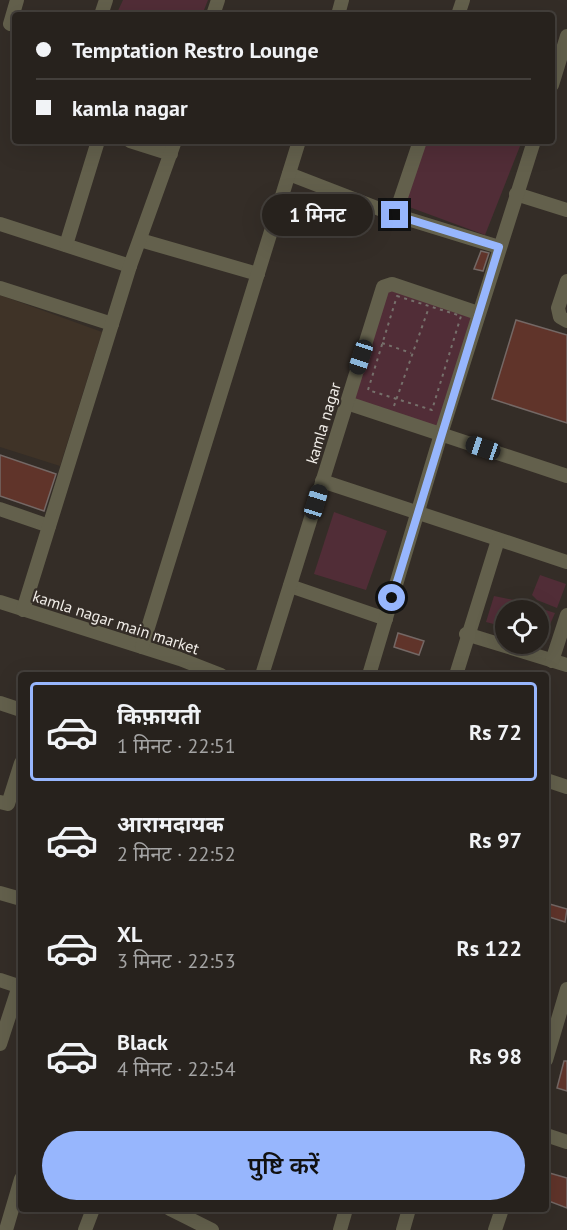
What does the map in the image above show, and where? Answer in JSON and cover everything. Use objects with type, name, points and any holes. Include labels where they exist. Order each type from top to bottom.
[{"type":"street","points":[[556,58],[567,36]]},
{"type":"street","points":[[66,245],[97,144]]},
{"type":"street","points":[[23,610],[130,266],[173,147],[151,144]]},
{"type":"street","points":[[142,647],[298,144]]},
{"type":"street","points":[[395,215],[419,144]]},
{"type":"street","points":[[370,672],[478,313],[533,144]]},
{"type":"street","points":[[289,174],[395,215],[499,247]]},
{"type":"street","points":[[516,194],[567,210]]},
{"type":"street","points":[[0,224],[130,266]]},
{"type":"street","points":[[140,240],[258,274]]},
{"type":"street","points":[[567,281],[558,311],[560,317],[567,321]]},
{"type":"street","name":"kamla nagar","points":[[263,672],[384,285],[392,284],[478,313]]},
{"type":"street","points":[[0,288],[112,324]]},
{"type":"street","points":[[346,403],[567,476]]},
{"type":"street","points":[[322,481],[567,562]]},
{"type":"street","points":[[0,509],[49,526]]},
{"type":"street","points":[[457,672],[466,634],[498,540]]},
{"type":"street","points":[[290,586],[386,619]]},
{"type":"street","name":"kamla nagar main market","points":[[0,603],[142,647],[213,672]]},
{"type":"street","points":[[552,661],[567,615]]},
{"type":"street","points":[[466,634],[567,665]]},
{"type":"street","points":[[0,703],[18,709]]},
{"type":"street","points":[[10,805],[18,774]]},
{"type":"street","points":[[549,781],[567,787]]},
{"type":"street","points":[[0,893],[18,899]]},
{"type":"street","points":[[0,980],[18,986]]},
{"type":"street","points":[[549,1050],[567,988]]},
{"type":"street","points":[[0,1044],[18,993]]},
{"type":"street","points":[[549,1136],[567,1142]]},
{"type":"street","points":[[6,1230],[18,1189]]},
{"type":"street","points":[[85,1230],[92,1212]]},
{"type":"street","points":[[180,1212],[212,1230]]},
{"type":"street","points":[[340,1230],[345,1212]]},
{"type":"street","points":[[403,1230],[408,1212]]},
{"type":"street","points":[[495,1230],[501,1212]]},
{"type":"path","points":[[397,296],[461,316],[432,410],[368,390],[382,343],[397,296]]},
{"type":"path","points":[[396,399],[429,306]]},
{"type":"path","points":[[382,343],[412,353]]},
{"type":"shaded area","points":[[123,0],[208,0],[203,12],[117,12]]},
{"type":"shaded area","points":[[423,144],[521,144],[485,235],[401,204]]},
{"type":"shaded area","points":[[383,287],[478,313],[441,434],[347,403]]},
{"type":"shaded area","points":[[0,295],[102,332],[60,466],[0,447]]},
{"type":"shaded area","points":[[334,512],[387,531],[366,590],[314,574]]},
{"type":"shaded area","points":[[540,575],[566,584],[557,608],[549,605],[549,600],[537,600],[532,595]]},
{"type":"shaded area","points":[[494,596],[514,600],[495,600],[495,624],[486,622]]},
{"type":"shaded area","points":[[549,611],[555,613],[549,627]]},
{"type":"building","points":[[481,251],[489,253],[483,271],[474,269]]},
{"type":"building","points":[[516,320],[567,335],[567,423],[492,399]]},
{"type":"building","points":[[0,455],[56,474],[44,511],[0,496]]},
{"type":"building","points":[[398,633],[424,641],[419,655],[394,647]]},
{"type":"building","points":[[549,904],[567,909],[565,922],[549,917]]},
{"type":"building","points":[[564,1061],[567,1061],[567,1091],[557,1088]]},
{"type":"building","points":[[549,1173],[567,1178],[567,1208],[549,1201]]},
{"type":"route","points":[[392,598],[499,247],[395,215]]}]
